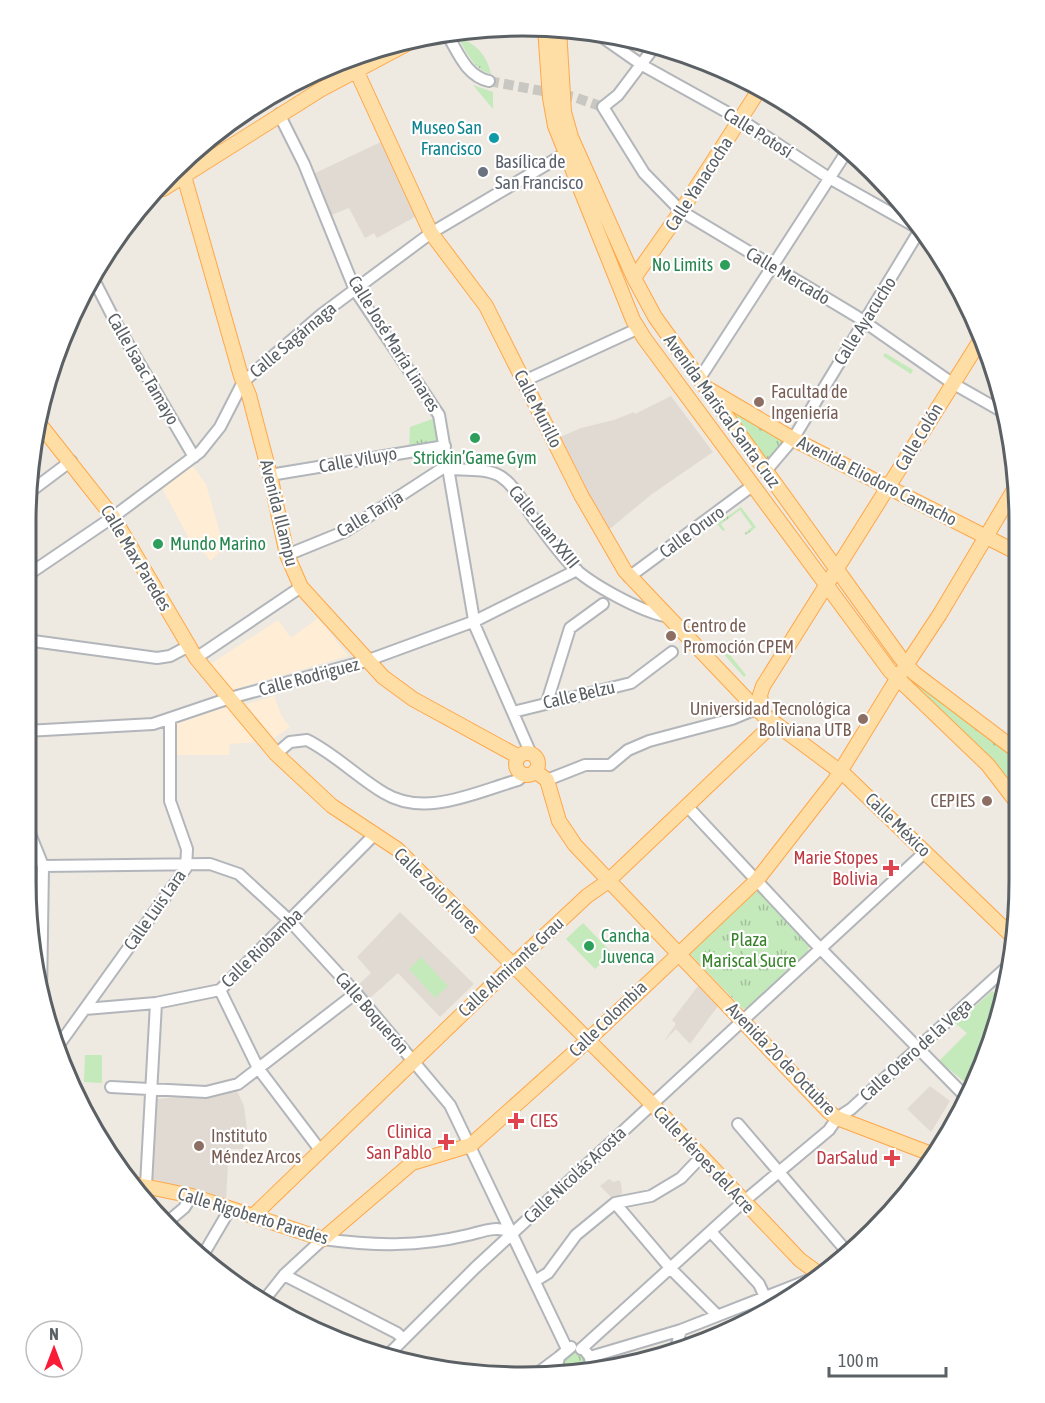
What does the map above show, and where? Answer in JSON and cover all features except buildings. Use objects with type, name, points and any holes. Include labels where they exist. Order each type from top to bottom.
[{"type":"main road","name":"Avenida Mariscal Santa Cruz","points":[[546,37],[552,116],[637,329],[897,678],[988,765],[1009,792]]},
{"type":"main road","name":"Avenida Mariscal Santa Cruz","points":[[560,38],[564,112],[571,137],[634,278],[655,317],[765,472],[914,673],[1009,745]]},
{"type":"main road","name":"Calle Murillo","points":[[355,66],[431,233],[486,306],[587,505],[629,577],[764,716]]},
{"type":"main road","points":[[189,168],[279,114],[346,69]]},
{"type":"main road","name":"Calle Yanacocha","points":[[634,278],[681,211],[756,96]]},
{"type":"main road","name":"Avenida Illampu","points":[[183,173],[243,382],[249,395],[270,475],[287,555],[301,587],[366,661],[413,699],[525,755]]},
{"type":"main road","name":"Calle Colón","points":[[827,586],[976,347]]},
{"type":"main road","points":[[686,396],[704,383]]},
{"type":"main road","name":"Avenida Eliodoro Camacho","points":[[704,383],[793,439],[1009,549]]},
{"type":"main road","name":"Calle Max Paredes","points":[[45,430],[113,517],[193,652],[230,698]]},
{"type":"main road","points":[[752,486],[765,472]]},
{"type":"main road","name":"Calle Colombia","points":[[323,1239],[412,1163],[471,1145],[588,1040],[677,953],[757,880],[841,771],[897,678],[944,608],[1008,500]]},
{"type":"main road","points":[[764,716],[760,692],[827,586]]},
{"type":"main road","name":"Calle Zoilo Flores","points":[[230,698],[276,754],[332,806],[397,849],[588,1040]]},
{"type":"main road","name":"Calle México","points":[[764,716],[841,771],[1006,931]]},
{"type":"main road","name":"Calle Almirante Grau","points":[[253,1216],[512,966],[687,806],[764,716]]},
{"type":"main road","points":[[525,755],[537,759],[530,773],[547,780]]},
{"type":"main road","name":"Avenida 20 de Octubre","points":[[547,780],[560,821],[575,845],[606,882],[837,1118],[926,1152]]},
{"type":"main road","name":"Calle Héroes del Acre","points":[[588,1040],[811,1272]]},
{"type":"main road","name":"Calle Rigoberto Paredes","points":[[144,1185],[192,1196],[323,1239]]},
{"type":"street","points":[[451,41],[470,71],[476,77],[489,81]]},
{"type":"street","name":"Calle Potosí","points":[[612,44],[642,65],[741,120],[829,178],[902,219]]},
{"type":"street","points":[[642,65],[650,53]]},
{"type":"street","name":"Calle Mercado","points":[[642,65],[618,95],[602,107],[644,174],[681,211],[865,322],[952,383],[995,407]]},
{"type":"street","name":"Calle José María Linares","points":[[279,114],[304,164],[355,290],[439,416],[475,626],[513,712],[525,755]]},
{"type":"street","name":"Calle Sagárnaga","points":[[36,569],[113,517],[194,457],[220,427],[243,382],[322,314],[431,233],[567,153]]},
{"type":"street","points":[[704,383],[843,157]]},
{"type":"street","name":"Calle Ayacucho","points":[[765,472],[793,439],[917,238]]},
{"type":"street","name":"Calle Isaac Tamayo","points":[[97,286],[194,457]]},
{"type":"street","points":[[524,381],[637,329]]},
{"type":"street","name":"Calle Viluyo","points":[[270,475],[445,446]]},
{"type":"street","points":[[37,486],[71,461]]},
{"type":"street","name":"Calle Tarija","points":[[287,555],[346,531],[449,467]]},
{"type":"street","name":"Calle Juan XXIII","points":[[449,467],[487,472],[507,482],[577,570],[630,602],[654,614],[665,616]]},
{"type":"street","name":"Calle Oruro","points":[[629,577],[752,486]]},
{"type":"street","name":"Calle Rodriguez","points":[[36,730],[170,721],[230,698],[366,661],[475,621],[577,570]]},
{"type":"street","points":[[36,641],[157,658],[193,652],[301,587]]},
{"type":"street","points":[[547,702],[570,628],[603,604]]},
{"type":"street","name":"Calle Belzu","points":[[513,712],[631,682],[672,652]]},
{"type":"street","points":[[547,780],[585,765],[610,765],[628,750],[649,741],[732,719],[764,716]]},
{"type":"street","name":"Calle Luis Lara","points":[[63,1039],[180,880],[187,864],[185,839],[170,801],[170,721]]},
{"type":"street","points":[[276,754],[290,742],[307,740],[383,793],[398,800],[417,804],[437,803],[518,780],[530,773]]},
{"type":"street","points":[[687,806],[813,941],[822,947],[917,1049],[961,1092]]},
{"type":"street","name":"Calle Riobamba","points":[[85,1009],[156,1003],[220,990],[375,834]]},
{"type":"street","points":[[36,849],[43,866],[42,954]]},
{"type":"street","name":"Calle Nicolás Acosta","points":[[394,1349],[651,1103],[925,852]]},
{"type":"street","name":"Calle Boquerón","points":[[43,866],[210,864],[239,874],[290,921],[356,993],[450,1105],[535,1281],[563,1353],[558,1366]]},
{"type":"street","name":"Calle Otero de la Vega","points":[[581,1349],[743,1202],[829,1130],[837,1118],[851,1109],[1000,973]]},
{"type":"street","points":[[220,990],[258,1068],[320,1150]]},
{"type":"street","points":[[111,1087],[206,1092],[238,1084],[356,993]]},
{"type":"street","points":[[140,1181],[151,1089],[156,1003]]},
{"type":"street","points":[[738,1124],[842,1246]]},
{"type":"street","points":[[535,1281],[548,1273],[576,1235],[615,1203],[651,1196],[681,1178],[701,1157]]},
{"type":"street","points":[[172,1218],[184,1208],[192,1196]]},
{"type":"street","points":[[615,1203],[671,1269],[717,1315]]},
{"type":"street","points":[[206,1250],[230,1209]]},
{"type":"street","name":"Calle Rigoberto Paredes","points":[[323,1239],[398,1246],[430,1243],[498,1228],[513,1233]]},
{"type":"street","points":[[711,1232],[759,1284],[765,1297]]},
{"type":"street","name":"Calle Colombia","points":[[268,1295],[284,1275],[323,1239]]},
{"type":"street","points":[[284,1275],[397,1333],[403,1339]]},
{"type":"street","points":[[595,1362],[786,1289]]},
{"type":"street","points":[[678,1341],[681,1330]]},
{"type":"street","points":[[546,1366],[563,1353],[581,1349],[590,1362]]},
{"type":"shaded area","points":[[383,141],[420,214],[377,238],[374,233],[365,238],[349,208],[329,216],[311,175]]},
{"type":"shaded area","points":[[671,396],[713,452],[652,494],[606,532],[558,438],[581,428],[614,420],[634,412],[635,414]]},
{"type":"shaded area","points":[[191,464],[206,484],[223,544],[218,548],[219,553],[210,561],[201,547],[195,550],[161,486]]},
{"type":"shaded area","points":[[318,618],[348,656],[228,691],[209,665],[278,620],[291,638]]},
{"type":"shaded area","points":[[274,696],[282,717],[290,727],[273,739],[246,704]]},
{"type":"shaded area","points":[[223,708],[231,709],[258,742],[230,744],[229,755],[173,755],[175,724]]},
{"type":"shaded area","points":[[400,912],[474,984],[440,1017],[398,973],[369,999],[357,986],[371,973],[357,957]]},
{"type":"shaded area","points":[[698,986],[718,1006],[690,1044],[676,1029],[664,1041],[676,1024],[672,1020]]},
{"type":"shaded area","points":[[930,1086],[950,1101],[931,1132],[907,1109]]},
{"type":"shaded area","name":"Instituto Méndez Arcos","points":[[237,1091],[244,1106],[247,1130],[243,1149],[224,1149],[228,1162],[226,1200],[153,1179],[157,1099]]},
{"type":"shaded area","points":[[609,1179],[614,1182],[619,1180],[621,1183],[622,1193],[614,1200],[600,1186]]},
{"type":"green space","points":[[460,40],[470,43],[480,51],[487,61],[491,74],[479,68],[467,54]]},
{"type":"green space","points":[[473,85],[493,92],[493,109]]},
{"type":"green space","points":[[885,353],[913,370],[911,374],[883,356]]},
{"type":"green space","points":[[731,410],[785,441],[766,460]]},
{"type":"green space","points":[[438,417],[440,447],[409,451],[410,427]]},
{"type":"green space","points":[[741,507],[756,527],[746,535],[745,533],[752,527],[740,510],[721,524],[725,530],[723,531],[717,524]]},
{"type":"green space","points":[[719,644],[746,675],[744,677],[719,649],[714,651],[712,649]]},
{"type":"green space","points":[[908,675],[1009,752],[1009,787],[905,679]]},
{"type":"green space","name":"Plaza Mariscal Sucre","points":[[755,891],[762,893],[809,946],[807,953],[749,1007],[743,1009],[690,954],[691,949]]},
{"type":"green space","name":"Cancha Juvenca","points":[[583,923],[612,953],[595,969],[566,939]]},
{"type":"green space","points":[[750,943],[755,945],[757,950],[755,955],[750,957],[745,955],[743,950],[745,945]]},
{"type":"green space","points":[[421,957],[448,986],[435,998],[409,969]]},
{"type":"green space","points":[[992,991],[995,994],[983,1037],[965,1082],[939,1061],[967,1033],[956,1024]]},
{"type":"green space","points":[[85,1055],[102,1055],[102,1083],[84,1082]]},
{"type":"green space","points":[[572,1350],[585,1355],[587,1363],[562,1365],[561,1358]]},
{"type":"tunnel","points":[[489,81],[574,97],[600,106]]},
{"type":"place","name":"Museo San Francisco","points":[[494,138]]},
{"type":"place","name":"Basílica de San Francisco","points":[[483,172]]},
{"type":"place","name":"No Limits","points":[[725,265]]},
{"type":"place","name":"Facultad de Ingeniería","points":[[759,402]]},
{"type":"place","name":"Strickin’Game Gym","points":[[475,438]]},
{"type":"place","name":"Mundo Marino","points":[[158,544]]},
{"type":"place","name":"Centro de Promoción CPEM","points":[[671,636]]},
{"type":"place","name":"Universidad Tecnológica Boliviana UTB","points":[[863,719]]},
{"type":"place","name":"CEPIES","points":[[987,801]]},
{"type":"place","name":"Marie Stopes Bolivia","points":[[891,868]]},
{"type":"place","name":"Cancha Juvenca","points":[[589,946]]},
{"type":"place","name":"CIES","points":[[516,1121]]},
{"type":"place","name":"Clinica San Pablo","points":[[446,1142]]},
{"type":"place","name":"Instituto Méndez Arcos","points":[[199,1146]]},
{"type":"place","name":"DarSalud","points":[[892,1158]]}]
